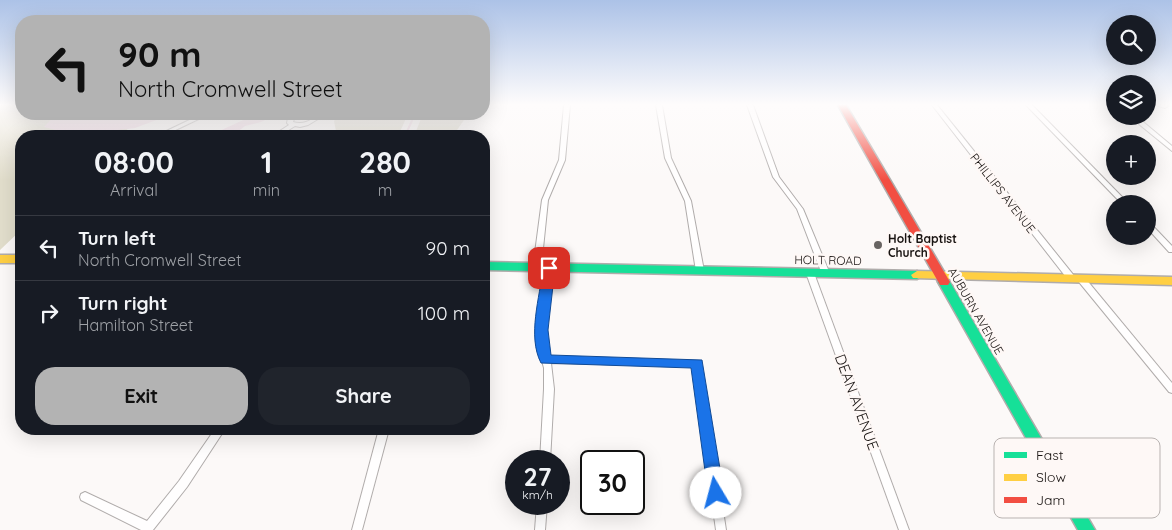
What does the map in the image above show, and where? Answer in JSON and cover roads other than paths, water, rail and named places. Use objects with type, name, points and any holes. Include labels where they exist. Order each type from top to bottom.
[{"type":"main road","name":"AUBURN AVENUE","points":[[856,130],[1034,438]]},
{"type":"main road","points":[[0,259],[15,259]]},
{"type":"main road","name":"HOLT ROAD","points":[[490,266],[1172,282]]},
{"type":"main road","name":"AUBURN AVENUE","points":[[1080,518],[1087,530]]},
{"type":"street","points":[[546,450],[549,388],[546,360],[542,350],[541,330],[545,200],[562,160],[565,130]]},
{"type":"street","points":[[664,130],[668,158],[688,201],[700,271]]},
{"type":"street","points":[[759,130],[776,177],[800,209],[826,274]]},
{"type":"street","name":"PHILLIPS AVENUE","points":[[954,130],[1077,280],[1172,389]]},
{"type":"street","points":[[1052,130],[1117,195]]},
{"type":"street","points":[[1149,130],[1172,149]]},
{"type":"street","points":[[1156,233],[1172,250]]},
{"type":"street","name":"DEAN AVENUE","points":[[810,273],[904,530]]},
{"type":"street","points":[[546,360],[697,363],[722,530]]},
{"type":"street","points":[[85,497],[147,529],[183,484],[216,435]]},
{"type":"street","points":[[357,530],[382,435]]},
{"type":"street","points":[[540,530],[541,515]]},
{"type":"place","name":"Holt Baptist Church","points":[[878,245]]}]
